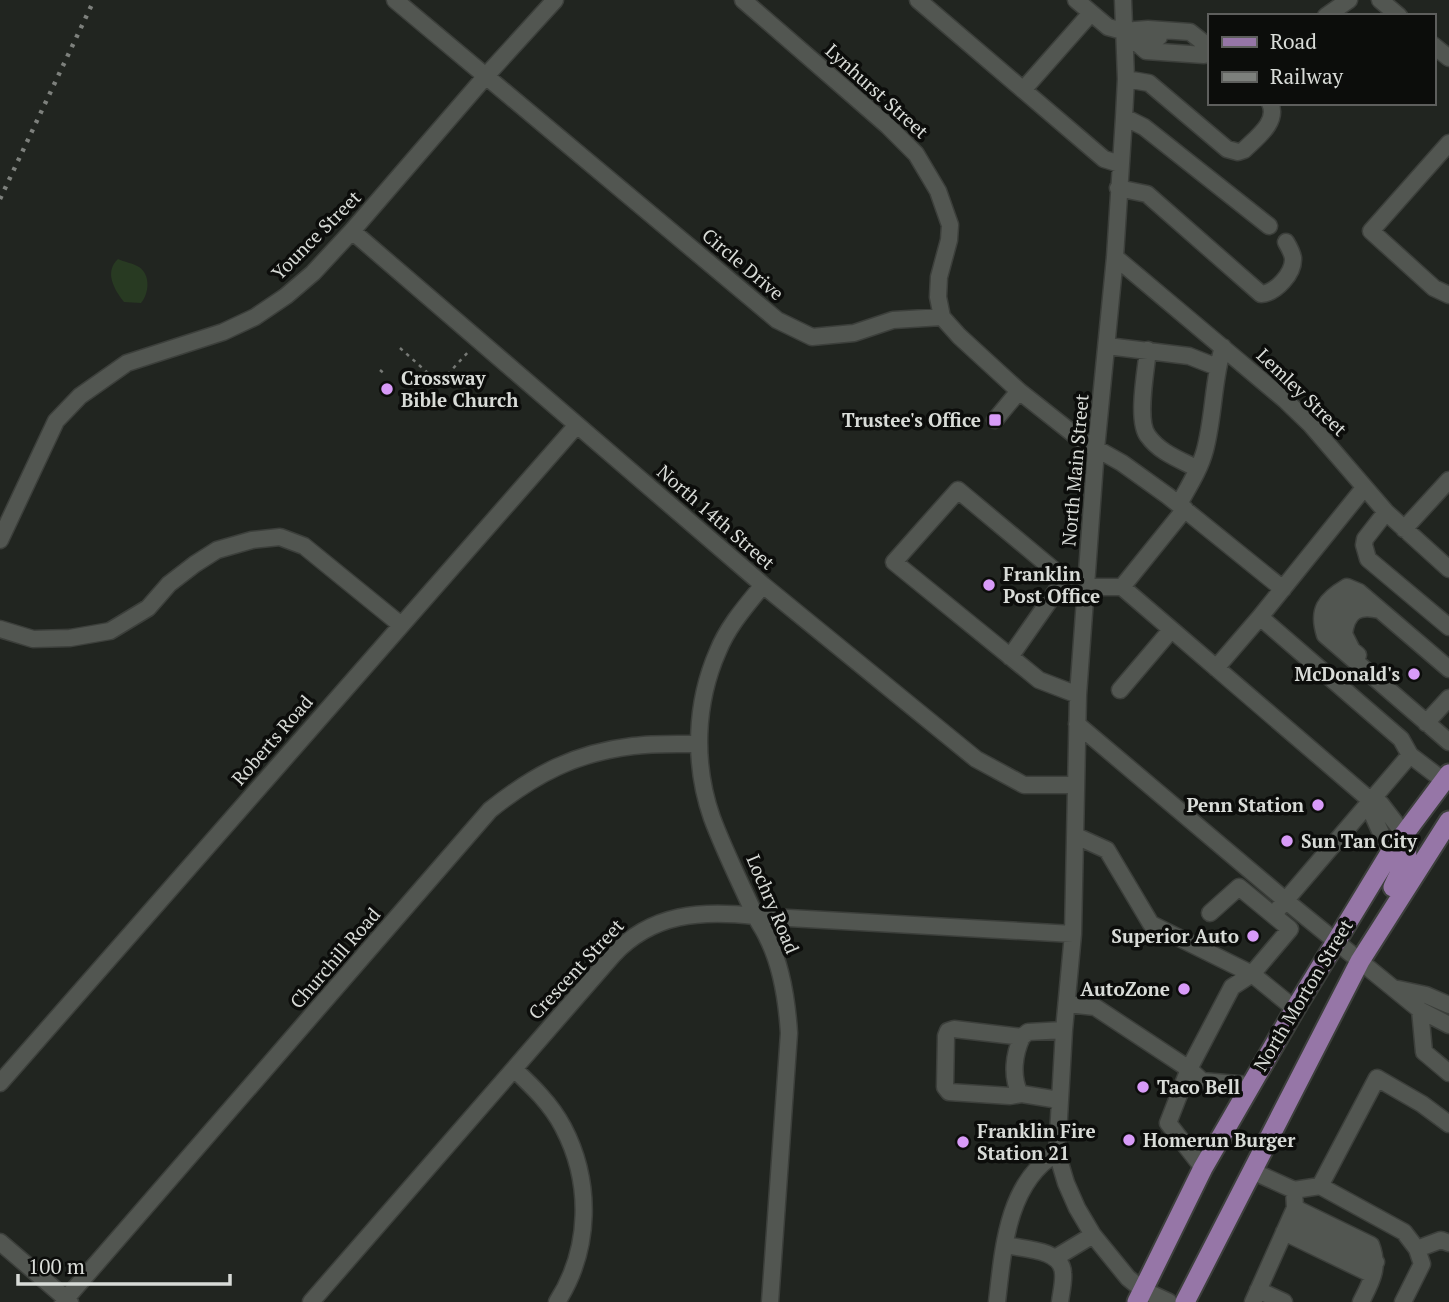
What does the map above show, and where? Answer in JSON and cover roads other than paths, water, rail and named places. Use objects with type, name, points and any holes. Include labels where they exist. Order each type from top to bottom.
[{"type":"main road","name":"North Morton Street","points":[[1140,1296],[1203,1168],[1335,941],[1390,853],[1446,778]]},
{"type":"main road","name":"North Morton Street","points":[[1185,1302],[1360,961],[1449,821]]},
{"type":"main road","points":[[1394,907],[1390,895],[1405,865],[1408,852],[1404,834]]},
{"type":"street","name":"Circle Drive","points":[[395,0],[777,320],[812,337],[854,333],[893,320],[942,317]]},
{"type":"street","name":"Younce Street","points":[[0,540],[55,421],[80,396],[127,363],[198,341],[254,317],[313,274],[555,0]]},
{"type":"street","name":"Lynhurst Street","points":[[743,0],[888,126],[916,154],[938,191],[950,225],[950,240],[939,277],[942,317]]},
{"type":"street","points":[[918,0],[1104,159],[1120,164]]},
{"type":"street","points":[[1076,0],[1108,27],[1146,51],[1208,52]]},
{"type":"street","name":"North Main Street","points":[[1123,0],[1128,38],[1124,117],[1115,257],[1096,449],[1077,724],[1073,934],[1057,1153],[1069,1191],[1093,1235],[1140,1296],[1169,1302]]},
{"type":"street","points":[[1329,14],[1349,0]]},
{"type":"street","points":[[1380,0],[1397,14]]},
{"type":"street","points":[[1023,90],[1091,13]]},
{"type":"street","points":[[1128,38],[1148,29],[1190,32],[1208,52]]},
{"type":"street","points":[[1435,47],[1449,58]]},
{"type":"street","points":[[1126,79],[1149,83],[1233,152],[1244,150],[1269,122],[1273,113],[1271,105]]},
{"type":"street","points":[[1263,105],[1267,109],[1269,122]]},
{"type":"street","points":[[1124,117],[1144,127],[1269,226]]},
{"type":"street","points":[[1449,143],[1371,231],[1434,288],[1449,295]]},
{"type":"street","points":[[1118,188],[1147,194],[1261,294],[1278,287],[1293,264],[1293,255],[1286,242]]},
{"type":"street","name":"North 14th Street","points":[[352,231],[763,585],[976,759],[1024,785],[1076,786]]},
{"type":"street","name":"Lemley Street","points":[[1115,257],[1311,425],[1386,512],[1449,569]]},
{"type":"street","points":[[942,317],[1019,391],[1096,449],[1122,463],[1182,506],[1283,589]]},
{"type":"street","points":[[1107,346],[1189,356],[1217,367]]},
{"type":"street","points":[[1122,587],[1182,506],[1199,469],[1223,347]]},
{"type":"street","points":[[1148,350],[1143,416],[1146,435],[1163,451],[1199,469]]},
{"type":"street","points":[[995,420],[1019,391]]},
{"type":"street","name":"Roberts Road","points":[[0,1083],[577,425]]},
{"type":"street","points":[[1404,529],[1449,480]]},
{"type":"street","points":[[1216,668],[1364,488]]},
{"type":"street","points":[[1079,695],[1039,680],[894,562],[958,490],[1055,571],[1087,587],[1122,587],[1370,800],[1381,804],[1404,834]]},
{"type":"street","points":[[1386,512],[1365,539],[1368,559],[1449,627]]},
{"type":"street","points":[[0,629],[33,639],[70,638],[110,631],[148,608],[169,584],[218,550],[252,540],[280,537],[304,546],[401,625]]},
{"type":"street","points":[[1010,657],[1066,577]]},
{"type":"street","name":"Lochry Road","points":[[763,585],[738,615],[719,649],[705,686],[699,763],[712,818],[755,916],[769,940],[783,988],[789,1033],[770,1302]]},
{"type":"street","points":[[1449,669],[1365,597],[1347,587],[1336,593],[1322,608],[1320,620],[1325,635],[1449,742]]},
{"type":"street","points":[[1365,597],[1347,600],[1339,606],[1331,618],[1333,631],[1401,692],[1422,719]]},
{"type":"street","points":[[1353,650],[1344,634],[1348,618],[1360,608],[1380,610]]},
{"type":"street","points":[[1260,617],[1401,739],[1410,755],[1446,778]]},
{"type":"street","points":[[1121,690],[1171,630]]},
{"type":"street","points":[[1422,719],[1449,698]]},
{"type":"street","points":[[1077,724],[1335,941],[1420,1010],[1449,1026]]},
{"type":"street","name":"Churchill Road","points":[[66,1301],[490,810],[531,780],[574,758],[634,745],[699,744]]},
{"type":"street","points":[[1273,915],[1410,755]]},
{"type":"street","points":[[1370,800],[1371,811],[1390,853]]},
{"type":"street","points":[[1076,836],[1107,850],[1151,924],[1252,974],[1295,1009]]},
{"type":"street","points":[[1203,1168],[1168,1123],[1189,1069],[1232,987],[1252,974],[1290,929],[1239,887],[1210,913]]},
{"type":"street","name":"Crescent Street","points":[[311,1302],[612,955],[637,932],[652,924],[677,917],[723,912],[1073,934]]},
{"type":"street","points":[[1394,988],[1426,995],[1449,1004]]},
{"type":"street","points":[[1068,1004],[1094,1007],[1189,1069],[1202,1081],[1250,1085]]},
{"type":"street","points":[[1420,1010],[1424,1052],[1449,1073]]},
{"type":"street","points":[[1022,1037],[954,1029],[948,1031],[945,1087],[949,1092],[1010,1096],[1020,1094],[1059,1100]]},
{"type":"street","points":[[1020,1094],[1015,1080],[1015,1061],[1022,1037],[1028,1032],[1064,1030]]},
{"type":"street","points":[[514,1069],[538,1092],[562,1125],[581,1173],[584,1197],[580,1252],[571,1276],[556,1302]]},
{"type":"street","points":[[1320,1186],[1377,1078],[1422,1104],[1449,1124]]},
{"type":"street","points":[[997,1302],[1005,1245],[1013,1212],[1025,1184],[1043,1161],[1057,1153]]},
{"type":"street","points":[[1252,1171],[1294,1190],[1320,1186],[1404,1232],[1417,1249],[1422,1264],[1403,1302]]},
{"type":"street","points":[[1284,1302],[1255,1296],[1289,1221],[1294,1190]]},
{"type":"street","points":[[1289,1221],[1371,1245],[1375,1269],[1361,1302]]},
{"type":"street","points":[[1289,1221],[1375,1269]]},
{"type":"street","points":[[1055,1258],[1093,1235]]},
{"type":"street","points":[[1417,1249],[1429,1242],[1441,1240],[1449,1243]]},
{"type":"street","points":[[0,1242],[66,1301]]},
{"type":"street","points":[[1005,1245],[1055,1258],[1062,1266],[1063,1274],[1060,1302]]},
{"type":"railway","points":[[0,199],[94,0]]},
{"type":"place","name":"Crossway Bible Church","points":[[387,389]]},
{"type":"place","name":"Trustee's Office","points":[[995,420]]},
{"type":"place","name":"Franklin Post Office","points":[[989,585]]},
{"type":"place","name":"McDonald's","points":[[1414,674]]},
{"type":"place","name":"Penn Station","points":[[1318,805]]},
{"type":"place","name":"Sun Tan City","points":[[1287,841]]},
{"type":"place","name":"Superior Auto","points":[[1253,936]]},
{"type":"place","name":"AutoZone","points":[[1184,989]]},
{"type":"place","name":"Taco Bell","points":[[1143,1087]]},
{"type":"place","name":"Homerun Burger","points":[[1129,1140]]},
{"type":"place","name":"Franklin Fire Station 21","points":[[963,1142]]}]
